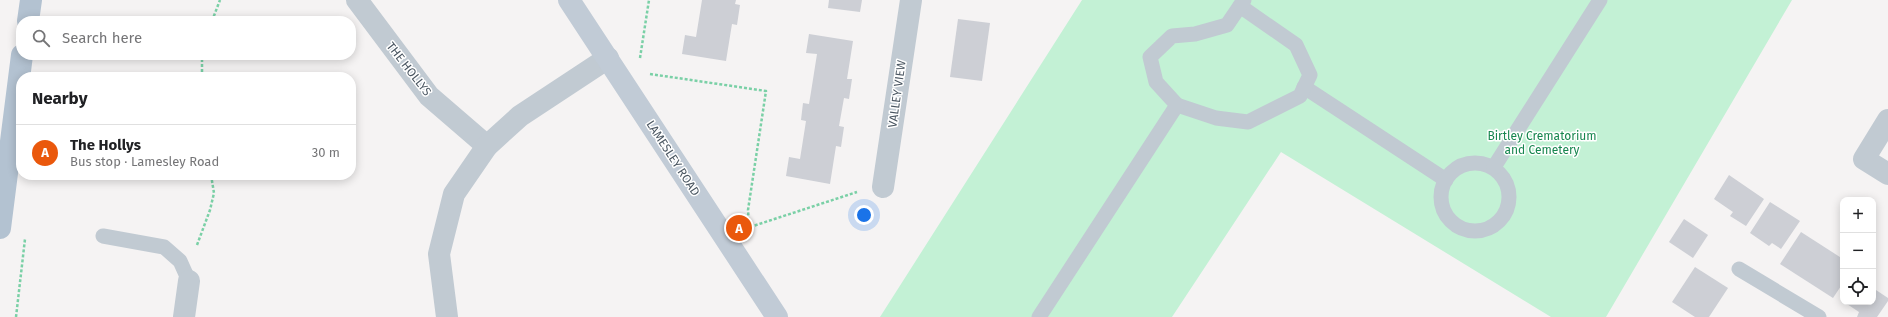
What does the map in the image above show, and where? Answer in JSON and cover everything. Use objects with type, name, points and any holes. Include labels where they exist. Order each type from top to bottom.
[{"type":"main road","points":[[29,16],[31,0]]},
{"type":"main road","points":[[20,72],[21,60]]},
{"type":"main road","points":[[0,228],[16,102]]},
{"type":"street","name":"THE HOLLYS","points":[[357,0],[429,96],[487,146]]},
{"type":"street","name":"LAMESLEY ROAD","points":[[569,0],[777,317]]},
{"type":"street","name":"VALLEY VIEW","points":[[883,187],[911,0]]},
{"type":"street","points":[[447,317],[439,254],[454,194],[487,146],[520,116],[608,58]]},
{"type":"street","points":[[1888,120],[1864,159],[1888,174]]},
{"type":"street","points":[[184,317],[189,281]]},
{"type":"lane","points":[[1494,167],[1600,0]]},
{"type":"lane","points":[[1242,3],[1296,45],[1310,76],[1304,87],[1300,96],[1248,122],[1216,118],[1177,105],[1156,82],[1150,57],[1172,36],[1195,34],[1227,25],[1242,3]]},
{"type":"lane","points":[[1304,87],[1446,180]]},
{"type":"lane","points":[[1039,317],[1177,105]]},
{"type":"lane","points":[[1469,163],[1482,163],[1494,167],[1503,176],[1509,188],[1510,200],[1506,213],[1499,222],[1489,229],[1477,232],[1465,230],[1454,224],[1446,215],[1442,205],[1441,194],[1446,180],[1459,167],[1469,163]]},
{"type":"lane","points":[[103,236],[164,247],[180,261],[189,281]]},
{"type":"lane","points":[[1739,269],[1819,317]]},
{"type":"path","points":[[214,16],[220,0]]},
{"type":"path","points":[[646,73],[640,57],[649,0]]},
{"type":"path","points":[[202,60],[202,72]]},
{"type":"path","points":[[620,77],[646,73],[766,91],[748,210],[750,227]]},
{"type":"path","points":[[189,281],[192,260],[210,210],[214,193],[212,180]]},
{"type":"path","points":[[724,236],[857,192],[883,187]]},
{"type":"path","points":[[16,317],[26,231]]},
{"type":"green space","name":"Birtley Crematorium and Cemetery","points":[[1082,0],[1792,0],[1606,317],[1551,317],[1281,152],[1172,317],[880,317]]},
{"type":"building","points":[[702,0],[736,0],[735,4],[740,5],[737,25],[732,24],[726,61],[682,54],[685,35],[696,37]]},
{"type":"building","points":[[829,0],[862,0],[860,12],[828,8]]},
{"type":"building","points":[[958,19],[990,23],[982,81],[950,77]]},
{"type":"building","points":[[809,34],[853,41],[847,79],[852,79],[849,99],[844,98],[839,126],[844,127],[841,147],[836,146],[830,184],[786,176],[789,157],[800,159],[806,121],[801,120],[803,103],[809,104],[811,92],[817,54],[806,53]]},
{"type":"building","points":[[1729,175],[1764,199],[1746,226],[1730,216],[1733,212],[1714,199]]},
{"type":"building","points":[[1770,202],[1800,221],[1781,249],[1772,243],[1769,246],[1750,233]]},
{"type":"building","points":[[1684,219],[1708,235],[1693,258],[1669,242]]},
{"type":"building","points":[[1801,232],[1840,257],[1840,288],[1833,298],[1780,264]]},
{"type":"building","points":[[1695,267],[1728,288],[1709,317],[1695,317],[1672,302]]},
{"type":"building","points":[[1876,290],[1888,298],[1888,301],[1877,317],[1857,317],[1859,312],[1848,305],[1876,305]]},
{"type":"place","name":"The Hollys","points":[[739,228]]}]
